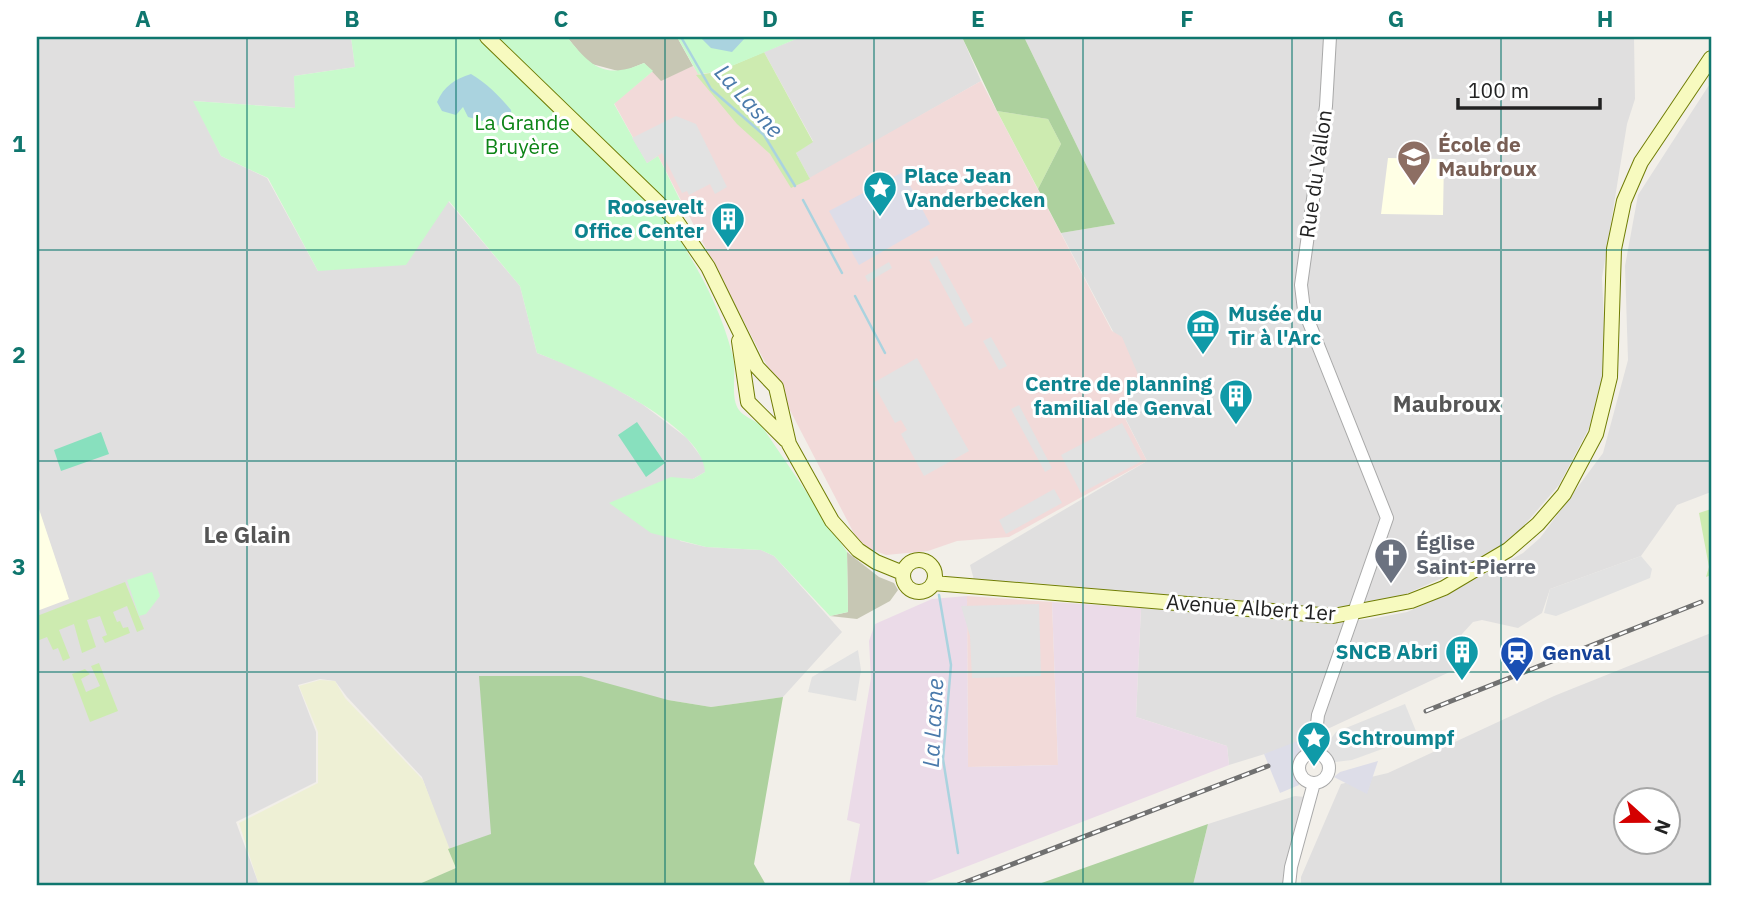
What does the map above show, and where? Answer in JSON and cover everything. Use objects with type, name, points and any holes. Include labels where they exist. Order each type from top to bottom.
[{"type":"main road","points":[[487,37],[675,219],[708,267],[738,332],[766,379],[776,387],[789,444],[811,487],[844,536],[876,562],[903,573]]},
{"type":"main road","name":"Avenue Albert 1er","points":[[933,583],[1334,616],[1353,615],[1411,601],[1444,588],[1521,539],[1564,494],[1587,454],[1605,407],[1610,377],[1614,249],[1624,201],[1641,162],[1711,58]]},
{"type":"main road","points":[[738,332],[748,402],[758,409],[789,444]]},
{"type":"main road","points":[[747,389],[758,378],[766,379]]},
{"type":"main road","points":[[758,409],[766,409],[777,399]]},
{"type":"main road","points":[[925,560],[933,568],[933,583],[924,590],[912,590],[905,583],[903,573],[912,561],[925,560]]},
{"type":"street","name":"Rue du Vallon","points":[[1330,37],[1326,106],[1301,285],[1304,311],[1387,518],[1353,615]]},
{"type":"street","points":[[1314,753],[1318,715],[1353,615]]},
{"type":"street","points":[[1314,753],[1326,759],[1329,769],[1322,781],[1314,783],[1301,776],[1299,768],[1301,761],[1314,753]]},
{"type":"street","points":[[1289,885],[1291,867],[1314,783]]},
{"type":"shaded area","points":[[37,37],[351,37],[355,67],[294,76],[296,108],[194,101],[221,156],[267,178],[318,271],[448,201],[520,286],[537,353],[589,373],[642,404],[687,438],[705,462],[705,472],[693,479],[671,478],[680,541],[706,547],[761,550],[774,556],[842,632],[783,697],[711,707],[668,700],[491,835],[448,849],[422,777],[335,681],[320,679],[298,685],[316,732],[316,782],[236,822],[259,885],[37,885]]},
{"type":"shaded area","points":[[567,37],[677,37],[693,66],[661,81],[644,63],[622,72],[588,63]]},
{"type":"shaded area","points":[[801,37],[962,37],[981,81],[810,179],[796,153],[813,141],[764,52]]},
{"type":"shaded area","points":[[1024,37],[1634,37],[1635,99],[1627,124],[1602,278],[1606,367],[1589,428],[1559,485],[1514,537],[1469,566],[1397,598],[1325,609],[1024,582],[974,580],[970,565],[1147,461],[1118,404],[1142,386],[1061,233],[1115,224]]},
{"type":"shaded area","points":[[693,66],[716,99],[770,154],[795,186],[981,81],[1112,331],[1122,337],[1143,386],[1118,405],[1147,461],[1009,537],[957,541],[928,551],[886,555],[860,545],[658,156],[647,163],[614,103],[653,71],[661,80]]},
{"type":"shaded area","points":[[1711,82],[1711,492],[1677,505],[1641,556],[1550,589],[1542,613],[1518,628],[1482,620],[1473,622],[1462,634],[1456,669],[1291,746],[1229,765],[1227,746],[1136,717],[1141,608],[1335,622],[1370,619],[1407,612],[1448,594],[1523,553],[1540,538],[1603,453],[1628,360],[1625,266],[1638,195]]},
{"type":"shaded area","points":[[676,116],[696,124],[727,187],[715,194],[710,184],[689,195],[687,191],[682,193],[662,153],[647,163],[632,138]]},
{"type":"shaded area","name":"École de Maubroux","points":[[1388,158],[1444,159],[1443,215],[1381,214]]},
{"type":"shaded area","name":"Place Jean Vanderbecken","points":[[903,172],[930,224],[859,265],[829,211]]},
{"type":"shaded area","points":[[937,256],[973,322],[965,327],[929,260]]},
{"type":"shaded area","points":[[889,262],[892,268],[868,282],[865,276]]},
{"type":"shaded area","points":[[991,337],[1007,366],[999,370],[983,341]]},
{"type":"shaded area","points":[[917,358],[969,451],[924,476],[901,434],[907,430],[901,420],[895,423],[873,383]]},
{"type":"shaded area","points":[[1019,405],[1052,468],[1045,472],[1011,409]]},
{"type":"shaded area","points":[[1122,423],[1142,461],[1081,493],[1061,455]]},
{"type":"shaded area","points":[[1054,489],[1062,503],[1006,534],[999,520]]},
{"type":"shaded area","points":[[37,503],[69,599],[37,611]]},
{"type":"shaded area","points":[[847,552],[879,577],[894,583],[898,590],[890,601],[857,619],[830,616],[848,612]]},
{"type":"shaded area","points":[[1641,556],[1652,569],[1650,578],[1556,616],[1544,613],[1550,589]]},
{"type":"shaded area","points":[[967,596],[1052,602],[1058,765],[968,767]]},
{"type":"shaded area","points":[[967,596],[968,767],[1058,765],[1052,602],[1141,608],[1136,717],[1227,746],[1229,765],[919,885],[849,885],[860,824],[847,820],[871,678],[869,641],[875,624],[932,599]]},
{"type":"shaded area","points":[[1039,604],[1041,676],[972,678],[970,636],[961,606]]},
{"type":"shaded area","points":[[1711,633],[1711,885],[1301,885],[1301,877],[1341,784],[1388,773],[1554,696]]},
{"type":"shaded area","points":[[858,650],[861,670],[856,701],[808,692],[812,677]]},
{"type":"shaded area","points":[[320,680],[335,681],[345,698],[423,780],[457,868],[417,885],[259,885],[239,823],[318,783],[318,732],[299,686]]},
{"type":"shaded area","points":[[1405,704],[1418,736],[1352,760],[1335,762],[1327,754],[1329,741],[1336,732]]},
{"type":"shaded area","points":[[1311,736],[1295,766],[1299,785],[1280,793],[1264,754]]},
{"type":"shaded area","points":[[1378,761],[1367,794],[1334,777],[1340,772]]},
{"type":"shaded area","points":[[1295,796],[1305,797],[1287,885],[1193,885],[1208,824]]},
{"type":"green space","name":"La Grande Bruyère","points":[[351,37],[567,37],[584,56],[600,68],[619,70],[644,63],[653,71],[614,104],[647,163],[658,156],[683,206],[669,223],[698,270],[721,318],[734,360],[735,398],[739,410],[761,425],[847,552],[848,612],[830,616],[774,556],[761,550],[706,547],[651,533],[609,503],[671,477],[693,479],[705,472],[699,454],[684,435],[636,400],[580,371],[537,353],[520,286],[449,201],[406,265],[318,271],[268,178],[221,156],[193,101],[295,108],[294,76],[355,67]]},
{"type":"green space","points":[[677,37],[801,37],[717,72],[698,74]]},
{"type":"green space","points":[[962,37],[1024,37],[1115,224],[1061,233],[1038,189],[1061,144],[1048,119],[997,111]]},
{"type":"green space","points":[[764,52],[813,142],[796,153],[810,179],[791,188],[770,154],[737,124],[696,75],[717,72]]},
{"type":"green space","points":[[997,111],[1048,119],[1061,144],[1038,189]]},
{"type":"green space","points":[[637,422],[665,463],[646,477],[618,435]]},
{"type":"green space","points":[[101,432],[109,454],[61,471],[54,450]]},
{"type":"green space","points":[[1711,509],[1711,575],[1706,577],[1709,567],[1699,513]]},
{"type":"green space","points":[[152,572],[160,596],[146,614],[139,616],[127,580]]},
{"type":"green space","points":[[125,582],[144,629],[137,632],[127,606],[113,612],[117,622],[120,621],[123,628],[128,627],[130,633],[105,643],[102,637],[107,635],[100,616],[87,620],[96,647],[82,653],[74,624],[59,630],[70,658],[63,661],[58,648],[53,650],[47,637],[37,641],[37,616]]},
{"type":"green space","points":[[99,663],[118,711],[90,722],[72,674],[85,669],[90,674],[81,679],[86,692],[100,686],[91,666]]},
{"type":"green space","points":[[479,676],[581,676],[668,700],[711,707],[783,697],[754,864],[766,885],[417,885],[456,868],[448,849],[491,834]]},
{"type":"green space","points":[[1208,824],[1193,885],[1036,885]]},
{"type":"water","points":[[700,37],[746,37],[732,52],[711,48]]},
{"type":"water","points":[[471,74],[493,90],[511,110],[512,119],[505,127],[468,117],[463,107],[456,115],[442,111],[437,102],[443,92],[455,81]]},
{"type":"waterway","name":"La Lasne","points":[[681,37],[711,89],[764,135],[795,186]]},
{"type":"waterway","name":"La Lasne","points":[[803,200],[842,273]]},
{"type":"waterway","name":"La Lasne","points":[[855,296],[885,353]]},
{"type":"waterway","name":"La Lasne","points":[[939,595],[951,665],[943,759],[958,853]]},
{"type":"railway","points":[[1426,711],[1701,602]]},
{"type":"railway","points":[[958,885],[1268,766]]},
{"type":"place","name":"École de Maubroux","points":[[1414,187]]},
{"type":"place","name":"Place Jean Vanderbecken","points":[[880,218]]},
{"type":"place","name":"Roosevelt Office Center","points":[[728,249]]},
{"type":"place","name":"Musée du Tir à l'Arc","points":[[1203,356]]},
{"type":"place","name":"Centre de planning familial de Genval","points":[[1236,426]]},
{"type":"place","name":"Église Saint-Pierre","points":[[1391,585]]},
{"type":"place","name":"SNCB Abri","points":[[1462,682]]},
{"type":"place","name":"Genval","points":[[1517,683]]},
{"type":"place","name":"Schtroumpf","points":[[1314,768]]},
{"type":"district","name":"Maubroux","points":[[1447,404]]},
{"type":"district","name":"Le Glain","points":[[247,535]]}]
